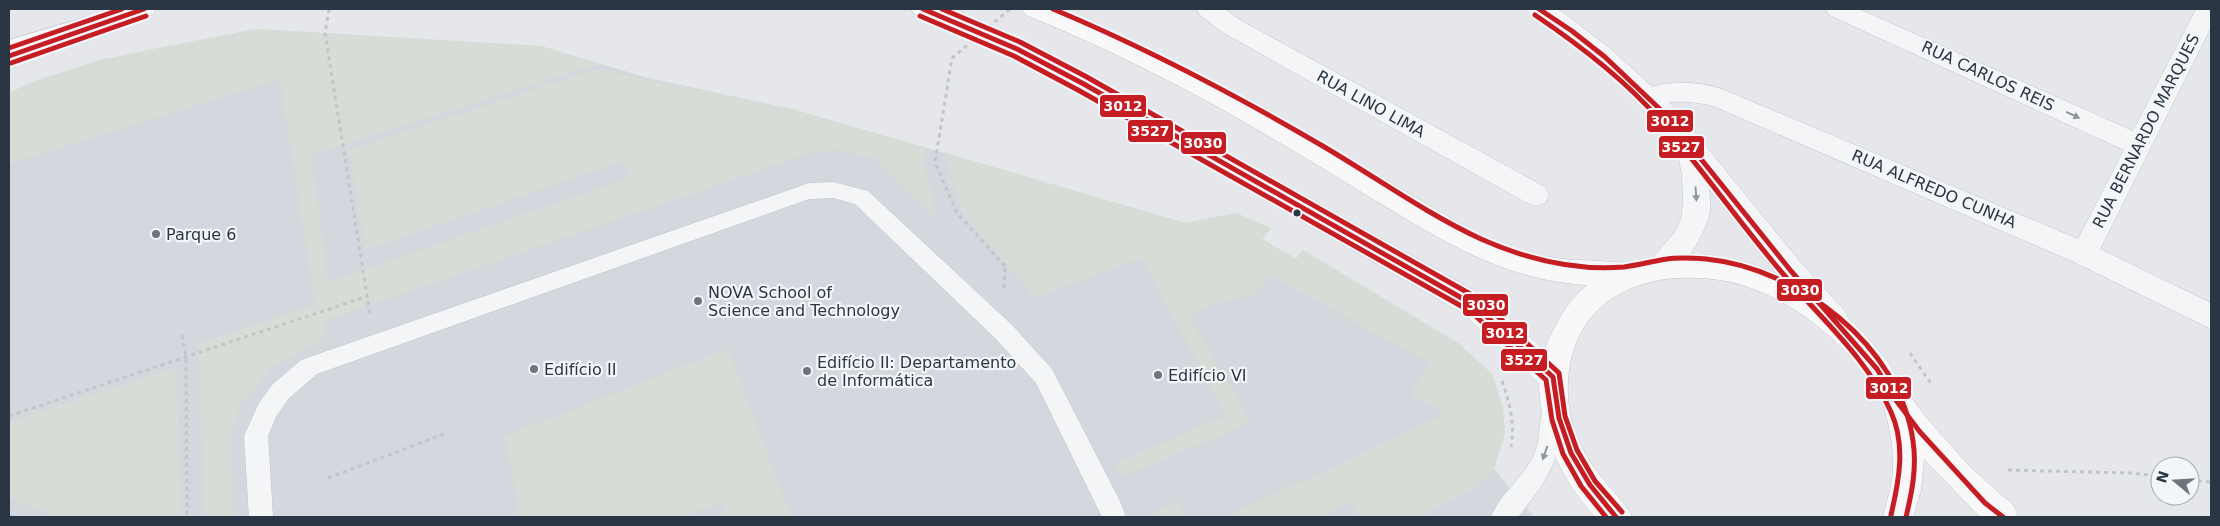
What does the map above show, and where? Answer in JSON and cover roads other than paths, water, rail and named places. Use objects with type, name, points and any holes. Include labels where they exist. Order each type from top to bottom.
[{"type":"main road","points":[[922,9],[1017,49],[1082,83],[1474,305],[1509,335],[1553,391]]},
{"type":"main road","points":[[1034,9],[1108,39],[1224,97],[1462,238],[1501,256],[1528,265],[1583,274],[1631,274],[1661,267],[1694,266],[1727,270],[1762,280],[1802,300],[1826,316],[1854,341],[1877,369],[1894,399],[1906,431],[1910,464],[1907,494],[1898,517]]},
{"type":"main road","points":[[9,49],[138,11]]},
{"type":"main road","points":[[9,56],[138,11]]},
{"type":"main road","points":[[1616,517],[1592,490],[1573,462],[1561,433],[1553,391],[1557,351],[1566,328],[1583,305],[1605,287],[1631,274]]},
{"type":"main road","points":[[1894,399],[1944,460],[1994,510]]},
{"type":"street","name":"RUA LINO LIMA","points":[[1208,9],[1231,26],[1536,195]]},
{"type":"street","points":[[1539,9],[1578,36],[1664,113],[1688,146],[1752,221],[1790,271],[1854,341]]},
{"type":"street","name":"RUA CARLOS REIS","points":[[1837,9],[1893,20],[2138,145]]},
{"type":"street","name":"RUA BERNARDO MARQUES","points":[[2084,254],[2208,9]]},
{"type":"street","name":"RUA ALFREDO CUNHA","points":[[1648,97],[1679,91],[1704,94],[1722,99],[2084,254],[2211,317]]},
{"type":"street","points":[[1661,267],[1691,232],[1698,211],[1696,181],[1688,146]]},
{"type":"lane","points":[[261,517],[256,436],[267,410],[280,392],[309,367],[809,191],[833,190],[860,197],[1004,332],[1044,376],[1112,509],[1114,517]]},
{"type":"lane","points":[[1503,517],[1533,480],[1547,452],[1553,391]]},
{"type":"place","name":"Parque 6","points":[[156,234]]},
{"type":"place","name":"NOVA School of Science and Technology","points":[[698,301]]},
{"type":"place","name":"Edifício II","points":[[534,369]]},
{"type":"place","name":"Edifício II: Departamento de Informática","points":[[807,371]]},
{"type":"place","name":"Edifício VI","points":[[1158,375]]}]
